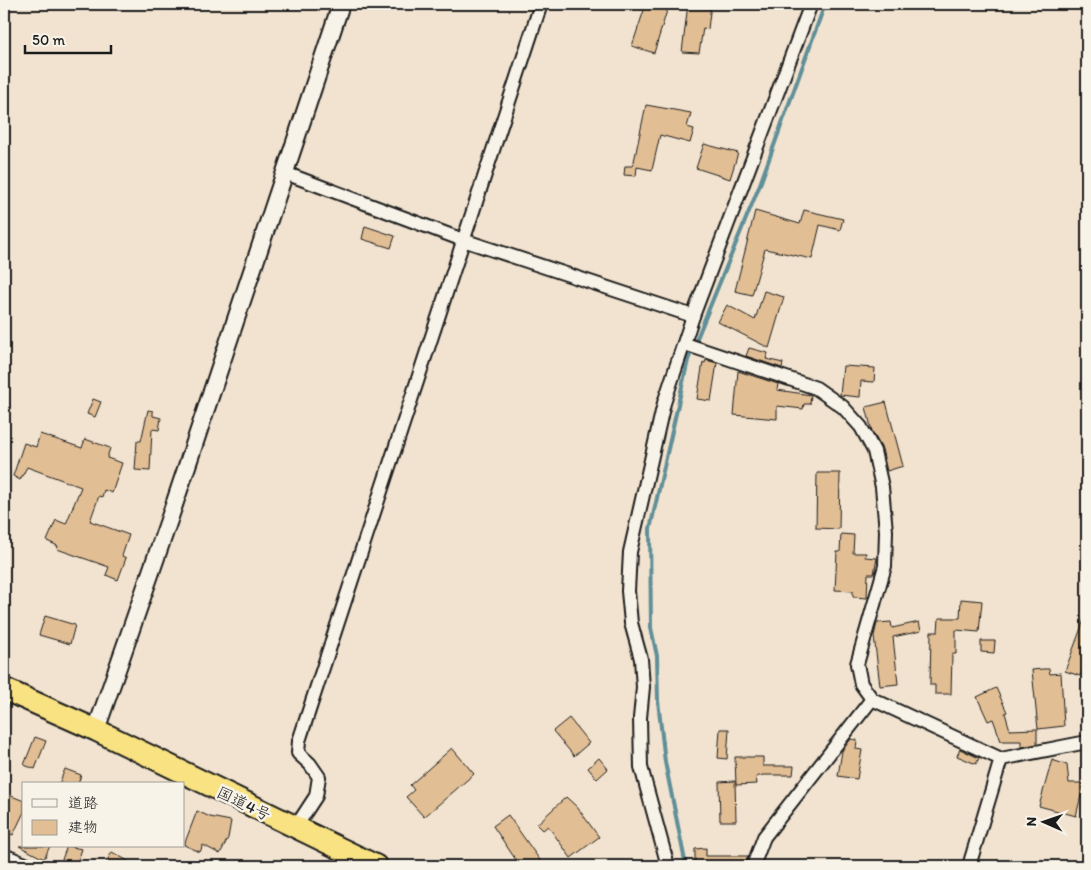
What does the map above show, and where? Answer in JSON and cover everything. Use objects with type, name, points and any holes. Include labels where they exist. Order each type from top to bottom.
[{"type":"highway","name":"国道4号","points":[[4,689],[96,730],[376,866]]},
{"type":"street","points":[[96,730],[341,4]]},
{"type":"street","points":[[295,828],[316,796],[319,777],[310,764],[298,753],[299,741],[541,4]]},
{"type":"street","points":[[668,866],[641,767],[640,718],[643,687],[641,659],[631,622],[628,591],[630,552],[664,403],[691,347],[694,316],[811,4]]},
{"type":"street","points":[[285,173],[463,240],[694,316]]},
{"type":"street","points":[[691,347],[816,388],[843,407],[861,427],[874,451],[882,487],[886,531],[885,566],[857,664],[861,684],[872,699],[1001,759],[1087,742]]},
{"type":"street","points":[[754,866],[764,837],[872,699]]},
{"type":"street","points":[[969,866],[1001,759]]},
{"type":"street","points":[[4,855],[30,866]]},
{"type":"building","points":[[646,4],[669,4],[654,53],[632,46]]},
{"type":"building","points":[[688,4],[711,4],[708,29],[703,28],[699,53],[682,52]]},
{"type":"building","points":[[646,105],[691,113],[687,127],[694,129],[690,143],[660,135],[652,170],[637,167],[636,176],[624,175],[625,166],[633,166]]},
{"type":"building","points":[[704,144],[738,153],[730,179],[696,168]]},
{"type":"building","points":[[804,210],[843,219],[840,230],[820,225],[812,259],[765,249],[752,295],[735,291],[755,211],[800,224]]},
{"type":"building","points":[[365,226],[395,236],[391,248],[362,239]]},
{"type":"building","points":[[764,291],[784,297],[769,348],[718,322],[727,305],[755,320]]},
{"type":"building","points":[[749,348],[768,353],[766,359],[783,363],[782,368],[746,356]]},
{"type":"building","points":[[706,360],[717,363],[711,401],[697,399],[703,362],[705,363]]},
{"type":"building","points":[[843,366],[875,368],[874,382],[861,381],[860,397],[840,395]]},
{"type":"building","points":[[738,371],[778,384],[777,390],[811,395],[810,404],[804,404],[803,409],[777,406],[777,419],[734,415]]},
{"type":"building","points":[[93,399],[101,402],[95,417],[87,414]]},
{"type":"building","points":[[886,402],[903,466],[887,471],[882,449],[872,431],[866,407]]},
{"type":"building","points":[[148,410],[153,411],[153,416],[161,418],[159,430],[152,429],[150,471],[135,470],[137,441],[141,441]]},
{"type":"building","points":[[40,434],[82,448],[85,439],[110,448],[107,458],[122,463],[112,493],[104,490],[102,497],[99,496],[90,521],[129,535],[122,556],[126,558],[118,580],[106,575],[109,567],[57,549],[58,546],[47,541],[56,520],[66,524],[81,487],[27,467],[20,480],[13,476],[24,443],[36,447]]},
{"type":"building","points":[[817,473],[840,473],[839,529],[816,528]]},
{"type":"building","points":[[841,534],[854,535],[853,553],[866,553],[865,557],[877,558],[874,574],[868,574],[867,598],[853,597],[853,591],[835,590],[837,552],[840,552]]},
{"type":"building","points":[[961,599],[982,601],[979,632],[956,630],[956,654],[952,654],[951,694],[935,694],[935,685],[930,685],[931,632],[938,632],[939,618],[960,618]]},
{"type":"building","points":[[1087,612],[1087,658],[1080,676],[1065,671]]},
{"type":"building","points":[[45,616],[75,625],[70,644],[39,635]]},
{"type":"building","points":[[891,622],[892,628],[919,622],[921,631],[893,637],[898,684],[880,686],[874,636],[877,623]]},
{"type":"building","points":[[981,641],[995,641],[994,653],[981,652]]},
{"type":"building","points":[[1049,669],[1050,674],[1061,673],[1064,726],[1038,729],[1032,670]]},
{"type":"building","points":[[996,688],[1007,712],[1005,713],[1010,730],[1037,729],[1037,744],[1021,747],[1021,741],[1001,741],[993,719],[988,721],[977,697]]},
{"type":"building","points":[[569,718],[589,743],[574,756],[553,731]]},
{"type":"building","points":[[720,729],[729,729],[727,759],[718,758]]},
{"type":"building","points":[[35,737],[46,741],[35,769],[24,765]]},
{"type":"building","points":[[851,739],[857,740],[856,749],[862,750],[857,779],[838,776],[842,751]]},
{"type":"building","points":[[452,748],[474,774],[424,817],[406,797],[414,790],[410,785]]},
{"type":"building","points":[[960,749],[979,758],[976,764],[957,756]]},
{"type":"building","points":[[735,757],[763,757],[763,766],[794,766],[793,775],[763,775],[756,777],[757,784],[736,785]]},
{"type":"building","points":[[599,758],[608,769],[597,779],[588,768]]},
{"type":"building","points":[[1052,760],[1067,765],[1069,783],[1084,783],[1076,816],[1039,806]]},
{"type":"building","points":[[65,769],[81,775],[79,782],[60,782]]},
{"type":"building","points":[[735,781],[736,821],[720,821],[719,782]]},
{"type":"building","points":[[4,793],[22,800],[22,816],[13,835],[4,831]]},
{"type":"building","points":[[566,797],[577,807],[599,837],[571,858],[548,826],[543,830],[537,824]]},
{"type":"building","points":[[197,811],[210,817],[231,821],[228,838],[220,854],[203,845],[200,852],[185,845]]},
{"type":"building","points":[[508,815],[544,866],[520,866],[493,826]]},
{"type":"building","points":[[23,848],[49,848],[44,859]]},
{"type":"building","points":[[66,848],[82,849],[76,866],[61,862]]},
{"type":"building","points":[[706,848],[706,856],[748,856],[745,866],[695,866],[695,849]]},
{"type":"building","points":[[112,852],[137,866],[104,866]]},
{"type":"waterway","points":[[686,866],[665,762],[658,701],[657,656],[651,628],[650,529],[688,360],[759,187],[825,4]]}]
